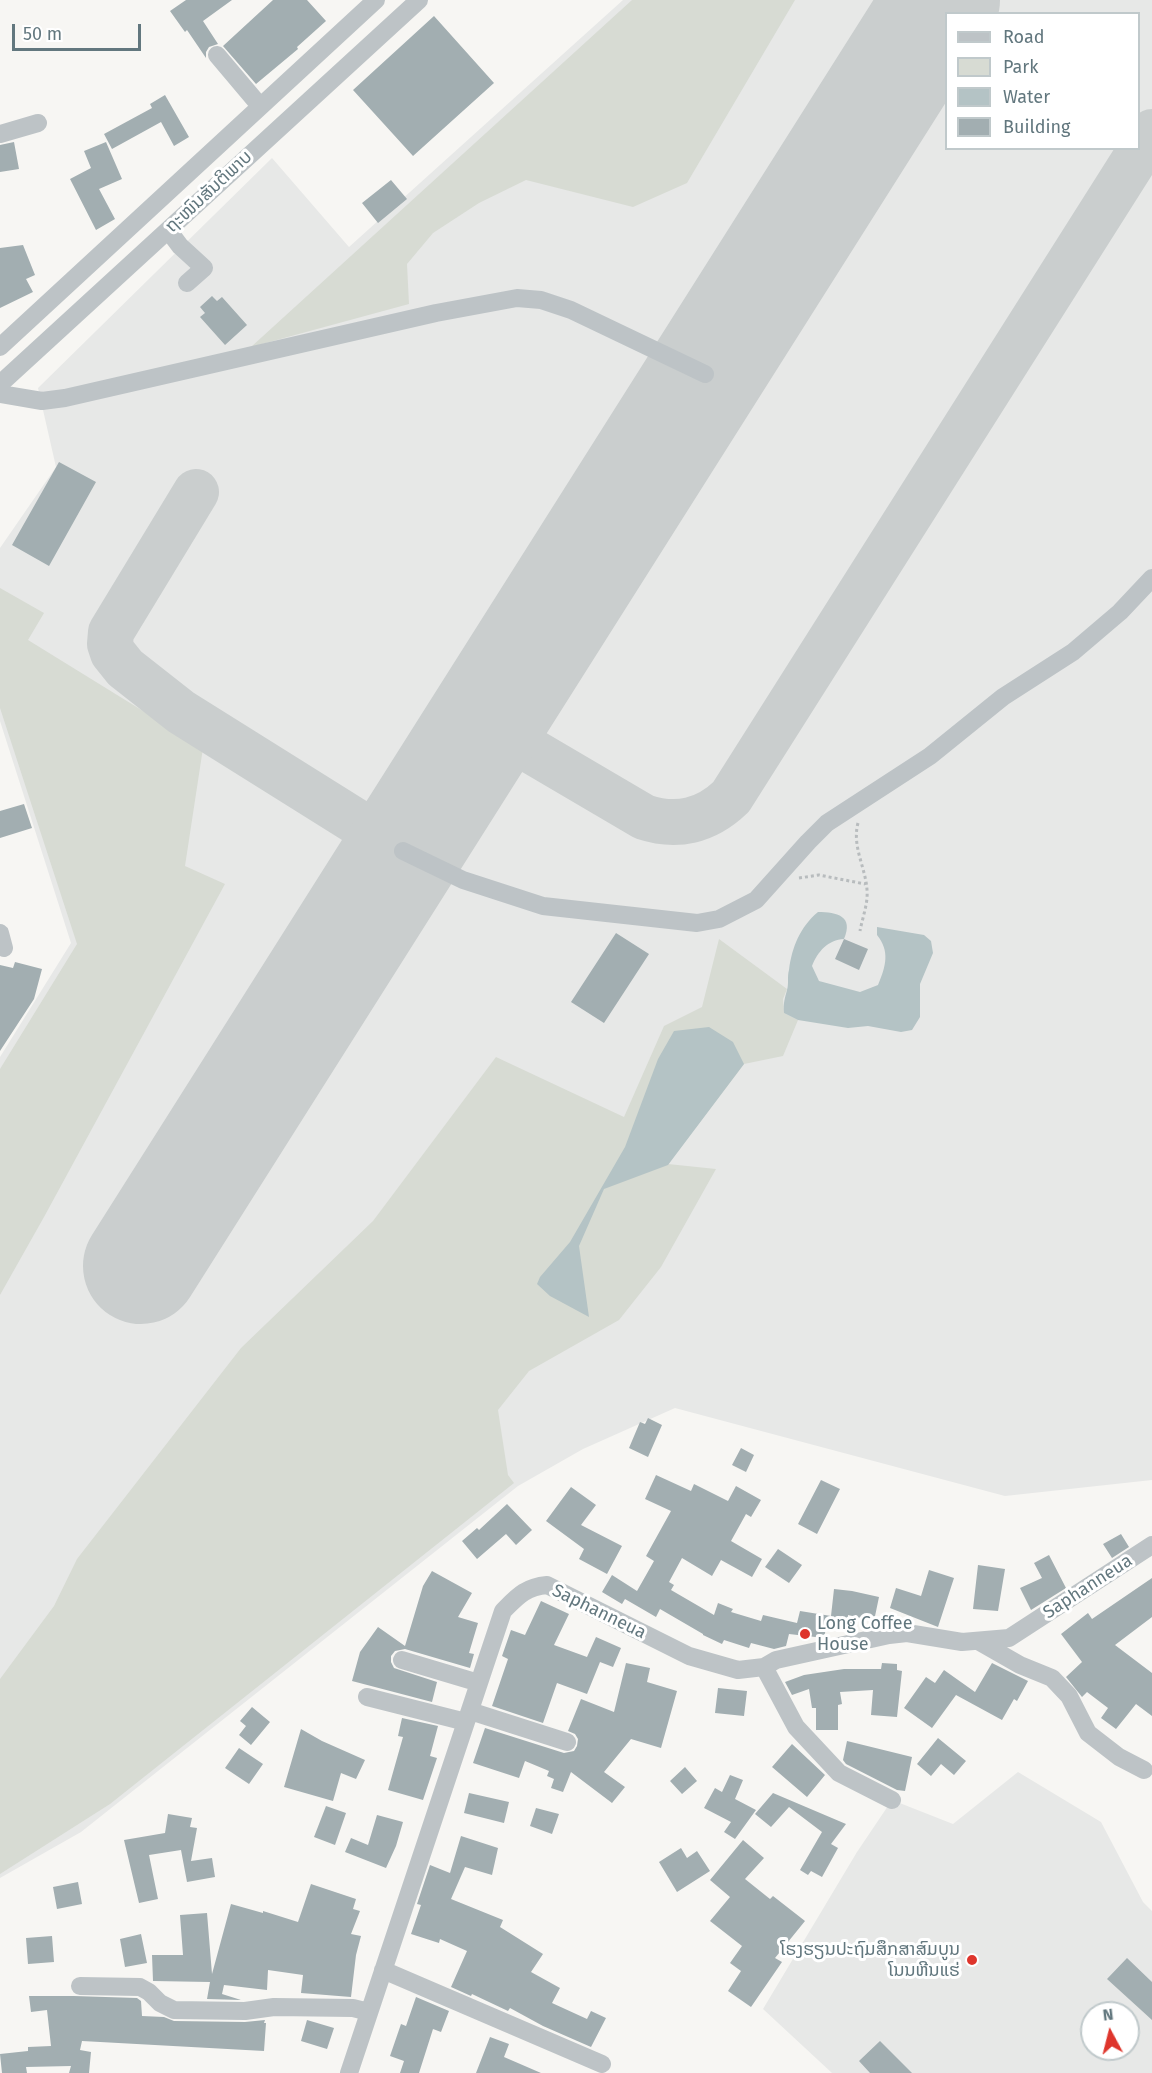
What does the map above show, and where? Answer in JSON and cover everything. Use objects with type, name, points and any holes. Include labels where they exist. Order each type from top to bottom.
[{"type":"street","name":"ຖະໜົນສັນຕິພາບ","points":[[0,347],[376,0]]},
{"type":"street","name":"ຖະໜົນສັນຕິພາບ","points":[[0,384],[419,0]]},
{"type":"street","points":[[217,55],[260,106]]},
{"type":"street","points":[[0,134],[38,123]]},
{"type":"street","points":[[168,230],[180,246],[204,268],[187,282]]},
{"type":"street","points":[[0,394],[35,400],[66,398],[436,313],[517,298],[541,300],[571,310],[705,374]]},
{"type":"street","points":[[403,852],[463,880],[543,906],[697,923],[719,920],[756,900],[827,824],[930,756],[1003,697],[1073,652],[1120,612],[1152,578]]},
{"type":"street","name":"Saphanneua","points":[[349,2073],[503,1611],[518,1596],[533,1586],[547,1585],[689,1656],[738,1670],[765,1667],[776,1660],[907,1633],[962,1642],[1009,1638],[1152,1545]]},
{"type":"street","points":[[978,1641],[1020,1665],[1052,1678],[1069,1696],[1088,1733],[1119,1757],[1144,1770]]},
{"type":"street","points":[[402,1660],[479,1683]]},
{"type":"street","points":[[765,1667],[796,1728],[839,1773],[892,1800]]},
{"type":"street","points":[[368,1697],[468,1716],[567,1742]]},
{"type":"street","points":[[383,1970],[602,2064]]},
{"type":"street","points":[[80,1986],[140,1987],[174,2010],[245,2012],[274,2007],[353,2008],[369,2012]]},
{"type":"path","points":[[860,931],[867,897],[855,832],[861,815]]},
{"type":"path","points":[[792,881],[819,874],[865,884]]},
{"type":"shaded area","points":[[623,0],[1152,0],[1152,1480],[1005,1496],[675,1408],[583,1449],[518,1486],[81,1832],[0,1878],[0,1057],[71,943],[0,721],[0,548],[56,467],[38,388],[272,158],[349,247]]},
{"type":"shaded area","name":"ໂຮງຮຽນປະຖົມສຶກສາສົມບູນ ໂນນຫີນແຮ່","points":[[1018,1772],[1101,1822],[1143,1902],[1152,1911],[1152,2073],[832,2073],[763,2009],[857,1852],[892,1800],[953,1824]]},
{"type":"green space","points":[[632,0],[795,0],[687,183],[633,207],[526,180],[479,203],[433,233],[407,264],[409,304],[251,347]]},
{"type":"green space","points":[[0,588],[44,613],[28,640],[203,748],[185,866],[225,884],[0,1295],[0,1069],[77,944],[0,708]]},
{"type":"green space","points":[[719,939],[787,989],[783,999],[784,1013],[798,1020],[783,1056],[744,1064],[668,1164],[716,1169],[661,1267],[619,1320],[529,1371],[498,1410],[508,1475],[514,1483],[110,1804],[0,1874],[0,1679],[54,1606],[77,1559],[241,1348],[373,1221],[496,1057],[624,1117],[664,1026],[702,1007]]},
{"type":"water","points":[[818,912],[837,914],[845,920],[847,925],[844,939],[828,944],[814,961],[812,966],[819,981],[860,992],[878,985],[883,971],[885,953],[877,935],[877,927],[924,935],[931,941],[933,953],[920,984],[920,1017],[912,1030],[901,1032],[868,1026],[848,1028],[798,1020],[784,1013],[792,953],[806,924]]},
{"type":"water","points":[[709,1027],[733,1042],[744,1064],[668,1165],[604,1189],[579,1246],[589,1317],[550,1296],[537,1284],[540,1277],[570,1242],[625,1147],[658,1059],[674,1031]]},
{"type":"building","points":[[186,0],[232,0],[203,21],[218,44],[209,47],[206,58],[187,30],[185,32],[170,11]]},
{"type":"building","points":[[273,0],[307,0],[326,21],[297,47],[298,49],[256,84],[223,46]]},
{"type":"building","points":[[434,16],[494,83],[413,156],[353,90]]},
{"type":"building","points":[[165,95],[189,137],[174,146],[161,122],[112,149],[104,134],[152,108],[150,104]]},
{"type":"building","points":[[14,142],[19,169],[0,172],[0,145]]},
{"type":"building","points":[[106,142],[122,179],[99,189],[115,219],[96,230],[70,179],[91,168],[84,151]]},
{"type":"building","points":[[391,180],[407,199],[378,223],[362,203]]},
{"type":"building","points":[[23,245],[35,275],[26,279],[33,292],[0,308],[0,248]]},
{"type":"building","points":[[212,296],[217,301],[222,297],[247,325],[225,345],[200,317],[205,313],[200,307]]},
{"type":"building","points":[[59,462],[96,482],[49,566],[12,545]]},
{"type":"building","points":[[24,804],[32,828],[0,838],[0,811]]},
{"type":"building","points":[[616,933],[649,954],[604,1023],[571,1002]]},
{"type":"building","points":[[844,939],[868,949],[859,970],[835,959]]},
{"type":"building","points":[[15,962],[42,969],[34,999],[0,1051],[0,965],[13,968]]},
{"type":"building","points":[[648,1418],[662,1425],[648,1457],[629,1448],[640,1422],[645,1424]]},
{"type":"building","points":[[741,1448],[754,1455],[746,1472],[732,1465]]},
{"type":"building","points":[[656,1475],[691,1491],[694,1484],[728,1501],[736,1486],[761,1500],[751,1517],[746,1514],[731,1541],[762,1559],[752,1577],[721,1560],[712,1576],[682,1558],[669,1582],[674,1585],[671,1590],[714,1615],[718,1603],[733,1609],[731,1612],[761,1621],[763,1615],[797,1623],[800,1611],[831,1616],[834,1589],[852,1591],[879,1597],[874,1621],[848,1615],[848,1618],[857,1620],[855,1631],[826,1628],[824,1638],[789,1634],[786,1646],[774,1649],[751,1643],[749,1648],[724,1640],[722,1644],[660,1609],[656,1617],[625,1599],[622,1604],[602,1592],[612,1575],[637,1591],[654,1561],[646,1556],[671,1511],[645,1499]]},
{"type":"building","points":[[821,1480],[840,1489],[817,1534],[798,1524]]},
{"type":"building","points":[[571,1487],[596,1505],[581,1525],[622,1546],[607,1574],[579,1559],[584,1549],[546,1521]]},
{"type":"building","points":[[507,1504],[532,1530],[516,1545],[506,1534],[477,1559],[462,1541],[477,1528],[479,1530]]},
{"type":"building","points":[[1121,1534],[1129,1547],[1112,1558],[1103,1544]]},
{"type":"building","points":[[778,1549],[802,1565],[789,1583],[765,1567]]},
{"type":"building","points":[[1049,1555],[1066,1588],[1031,1610],[1020,1588],[1042,1578],[1034,1563]]},
{"type":"building","points":[[978,1565],[1005,1569],[998,1611],[973,1609]]},
{"type":"building","points":[[929,1570],[954,1578],[938,1627],[890,1608],[896,1588],[921,1596]]},
{"type":"building","points":[[432,1571],[472,1593],[458,1617],[478,1623],[469,1653],[474,1654],[470,1668],[405,1649],[395,1651],[391,1656],[394,1668],[437,1682],[432,1702],[352,1681],[360,1652],[378,1627],[405,1646],[423,1586]]},
{"type":"building","points":[[1152,1578],[1152,1617],[1115,1645],[1152,1673],[1152,1716],[1136,1704],[1116,1729],[1101,1718],[1108,1708],[1087,1692],[1082,1697],[1066,1677],[1082,1662],[1061,1634],[1088,1613],[1092,1619]]},
{"type":"building","points":[[541,1601],[569,1614],[554,1645],[587,1657],[596,1637],[621,1648],[613,1667],[600,1662],[587,1694],[557,1683],[543,1723],[492,1706],[508,1659],[502,1656],[511,1630],[525,1635]]},
{"type":"building","points":[[626,1663],[650,1668],[647,1682],[677,1691],[661,1748],[631,1739],[604,1772],[625,1787],[612,1803],[571,1772],[563,1792],[551,1788],[554,1779],[547,1776],[549,1771],[525,1761],[519,1778],[473,1763],[485,1728],[564,1753],[574,1751],[578,1739],[575,1734],[568,1731],[581,1699],[614,1712]]},
{"type":"building","points":[[882,1663],[897,1664],[897,1670],[902,1671],[897,1717],[871,1715],[873,1690],[840,1692],[842,1704],[838,1705],[838,1730],[816,1730],[816,1708],[812,1708],[809,1689],[792,1695],[785,1682],[804,1675],[844,1669],[881,1669]]},
{"type":"building","points":[[992,1663],[1028,1681],[1017,1701],[1014,1699],[1002,1720],[956,1695],[932,1728],[904,1708],[926,1677],[935,1683],[944,1670],[975,1692]]},
{"type":"building","points":[[718,1688],[747,1691],[744,1716],[715,1713]]},
{"type":"building","points":[[252,1707],[270,1722],[251,1745],[239,1735],[246,1726],[240,1721]]},
{"type":"building","points":[[402,1718],[438,1726],[430,1756],[437,1758],[423,1800],[388,1790],[403,1737],[398,1736]]},
{"type":"building","points":[[301,1729],[365,1760],[356,1779],[341,1773],[333,1801],[284,1787]]},
{"type":"building","points":[[938,1738],[966,1761],[954,1775],[941,1764],[931,1776],[917,1764]]},
{"type":"building","points":[[847,1741],[912,1757],[905,1791],[897,1790],[846,1764],[843,1760]]},
{"type":"building","points":[[792,1744],[825,1775],[807,1797],[772,1767]]},
{"type":"building","points":[[239,1748],[263,1764],[249,1784],[225,1768]]},
{"type":"building","points":[[685,1767],[697,1781],[682,1794],[670,1781]]},
{"type":"building","points":[[730,1775],[743,1780],[735,1799],[756,1810],[735,1839],[724,1832],[731,1822],[704,1808],[715,1788],[722,1792]]},
{"type":"building","points":[[469,1793],[509,1802],[504,1823],[464,1813]]},
{"type":"building","points":[[773,1793],[846,1824],[831,1844],[838,1848],[822,1877],[811,1871],[808,1875],[800,1870],[822,1832],[789,1807],[771,1827],[755,1814]]},
{"type":"building","points":[[326,1806],[346,1813],[335,1845],[314,1837]]},
{"type":"building","points":[[536,1808],[559,1814],[552,1834],[530,1826]]},
{"type":"building","points":[[168,1814],[192,1818],[190,1827],[197,1828],[191,1861],[212,1858],[215,1877],[187,1882],[181,1850],[149,1855],[158,1899],[139,1903],[124,1840],[165,1833]]},
{"type":"building","points":[[377,1815],[403,1822],[386,1868],[345,1852],[351,1838],[368,1845]]},
{"type":"building","points":[[461,1836],[498,1848],[492,1875],[465,1867],[451,1899],[503,1920],[500,1927],[543,1954],[531,1972],[560,1988],[552,2003],[587,2019],[591,2011],[606,2018],[591,2047],[543,2026],[510,2008],[508,2011],[451,1987],[467,1951],[440,1939],[439,1943],[411,1934],[421,1905],[417,1904],[430,1865],[450,1873]]},
{"type":"building","points":[[743,1840],[764,1858],[745,1879],[770,1899],[773,1896],[805,1921],[775,1958],[782,1962],[751,2007],[728,1991],[741,1971],[730,1963],[742,1946],[710,1921],[730,1897],[710,1880]]},
{"type":"building","points":[[681,1848],[687,1858],[697,1851],[710,1871],[677,1892],[659,1862]]},
{"type":"building","points":[[78,1882],[82,1904],[57,1909],[53,1887]]},
{"type":"building","points":[[311,1884],[356,1899],[353,1909],[360,1911],[351,1934],[361,1936],[356,1955],[351,1997],[301,1993],[303,1975],[268,1970],[267,1990],[224,1985],[222,1994],[241,2000],[207,1999],[210,1982],[153,1981],[152,1955],[183,1955],[180,1915],[207,1913],[212,1974],[231,1904],[298,1922]]},
{"type":"building","points":[[141,1934],[147,1963],[125,1967],[120,1939]]},
{"type":"building","points":[[52,1936],[54,1962],[28,1964],[26,1938]]},
{"type":"building","points":[[1127,1958],[1152,1982],[1152,2020],[1140,2009],[1140,2001],[1131,2001],[1107,1979]]},
{"type":"building","points":[[29,1996],[137,1998],[141,2001],[142,2016],[164,2017],[174,2021],[265,2020],[264,2051],[82,2041],[80,2050],[91,2052],[89,2073],[69,2073],[71,2066],[26,2067],[27,2073],[2,2073],[0,2054],[28,2051],[28,2047],[51,2046],[47,2010],[31,2012]]},
{"type":"building","points":[[416,1997],[449,2011],[441,2032],[433,2029],[419,2073],[400,2073],[404,2061],[390,2056],[401,2024],[406,2026]]},
{"type":"building","points":[[307,2020],[334,2028],[327,2049],[301,2041]]},
{"type":"building","points":[[490,2037],[509,2044],[504,2057],[541,2073],[476,2073]]},
{"type":"building","points":[[880,2041],[912,2073],[870,2073],[859,2061]]},
{"type":"taxiway","points":[[484,723],[644,817],[668,822],[690,820],[712,812],[731,797],[1152,132]]},
{"type":"taxiway","points":[[196,492],[111,632],[110,644],[113,653],[125,668],[181,712],[403,851]]},
{"type":"runway","points":[[141,1266],[942,0]]},
{"type":"place","name":"Long Coffee House","points":[[805,1634]]},
{"type":"place","name":"ໂຮງຮຽນປະຖົມສຶກສາສົມບູນ ໂນນຫີນແຮ່","points":[[972,1960]]}]
